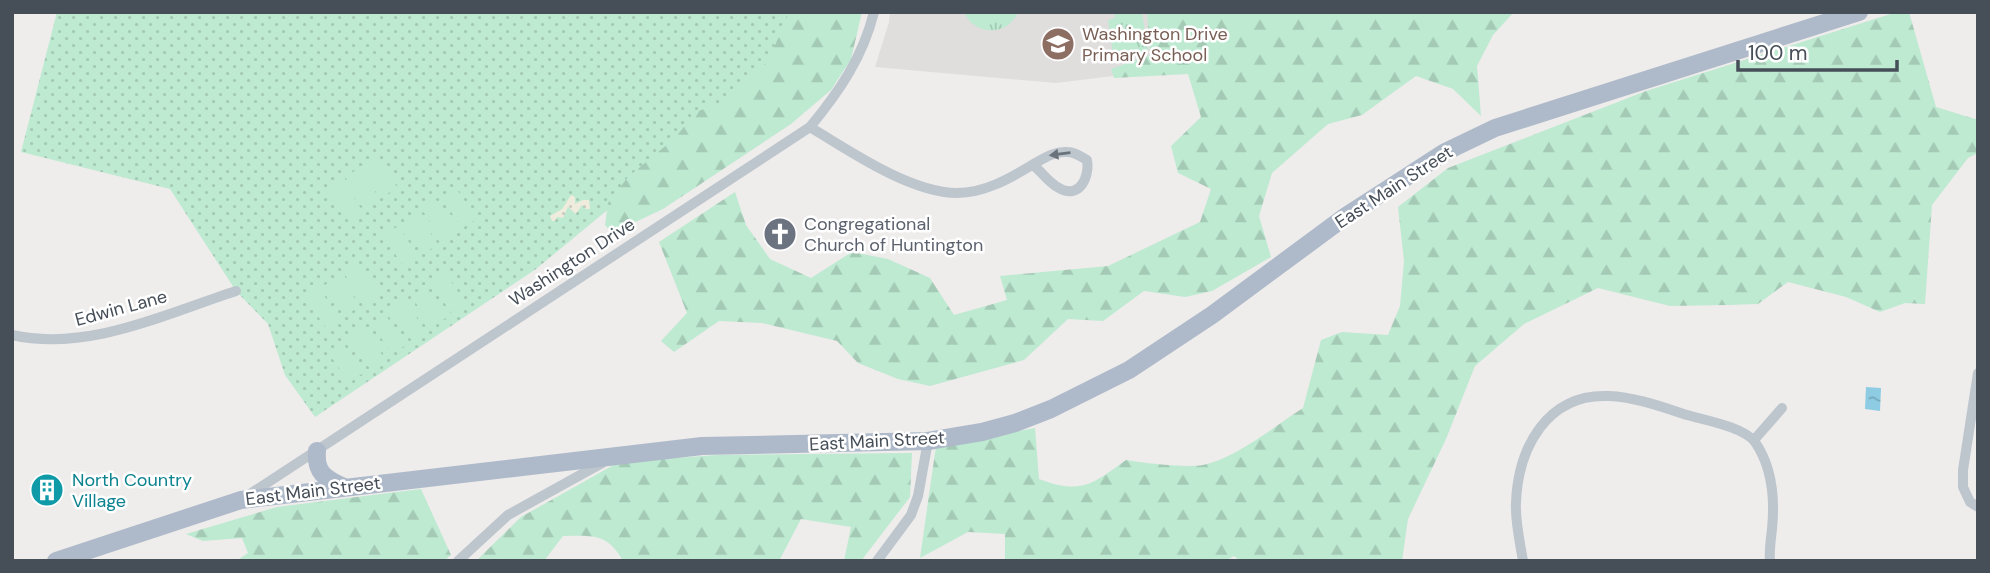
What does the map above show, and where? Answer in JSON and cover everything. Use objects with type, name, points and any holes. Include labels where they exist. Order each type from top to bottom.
[{"type":"main road","name":"East Main Street","points":[[56,561],[241,500],[702,446],[928,441],[982,432],[1015,423],[1051,409],[1129,370],[1212,315],[1377,195],[1445,152],[1495,128],[1858,12]]},
{"type":"main road","points":[[317,451],[316,462],[320,472],[327,480],[344,487]]},
{"type":"street","name":"Washington Drive","points":[[241,500],[810,127],[854,68],[874,12]]},
{"type":"street","points":[[810,127],[865,160],[929,190],[956,193],[977,191],[1043,158],[1066,152],[1078,154],[1087,160],[1089,170],[1081,187],[1072,191],[1062,190],[1033,165]]},
{"type":"street","name":"Edwin Lane","points":[[12,335],[61,341],[83,338],[119,330],[236,291]]},
{"type":"street","points":[[1978,373],[1963,470],[1963,487],[1970,502],[1978,507]]},
{"type":"street","points":[[1523,561],[1516,503],[1526,449],[1539,426],[1561,407],[1582,398],[1608,396],[1632,399],[1732,428],[1754,440],[1771,478],[1774,499],[1770,561]]},
{"type":"street","points":[[1754,440],[1782,408]]},
{"type":"street","points":[[877,561],[911,515],[918,496],[928,441]]},
{"type":"street","points":[[458,561],[509,515],[618,455]]},
{"type":"shaded area","name":"Washington Drive Primary School","points":[[890,12],[1285,12],[1195,66],[1056,83],[875,67]]},
{"type":"green space","points":[[57,12],[801,12],[789,60],[536,269],[315,417],[285,375],[268,324],[236,291],[170,189],[21,152]]},
{"type":"green space","points":[[789,12],[862,12],[851,59],[831,90],[791,124],[663,209],[612,233],[605,225],[608,203],[628,177],[675,138],[696,112],[727,100],[769,60]]},
{"type":"green space","points":[[964,12],[1018,12],[1007,26],[991,30],[975,26]]},
{"type":"green space","points":[[1114,12],[1142,12],[1148,52],[1114,61],[1108,20],[1115,18]]},
{"type":"green space","points":[[1147,12],[1514,12],[1493,35],[1477,66],[1481,116],[1453,89],[1416,76],[1362,115],[1328,124],[1272,173],[1259,216],[1271,257],[1212,291],[1185,297],[1144,291],[1103,321],[1068,319],[1024,360],[930,386],[898,379],[858,363],[837,341],[762,323],[719,321],[674,352],[661,341],[687,313],[659,242],[735,192],[746,225],[770,259],[811,278],[852,252],[888,259],[930,278],[954,315],[1007,300],[1000,276],[1108,266],[1200,222],[1211,189],[1178,173],[1171,146],[1201,117],[1188,74],[1114,78],[1111,69],[1150,55]]},
{"type":"green space","points":[[1897,12],[1909,12],[1936,107],[1975,119],[1978,117],[1978,153],[1968,158],[1932,205],[1925,304],[1905,303],[1880,312],[1846,297],[1788,282],[1758,304],[1728,305],[1670,306],[1598,288],[1524,324],[1475,366],[1446,439],[1408,519],[1402,561],[1240,561],[1234,556],[1225,561],[1005,561],[1005,534],[968,532],[920,558],[936,446],[1035,428],[1039,479],[1066,486],[1095,481],[1126,460],[1195,466],[1229,456],[1303,408],[1321,340],[1342,332],[1388,335],[1400,306],[1404,261],[1398,207],[1448,168],[1646,91]]},
{"type":"green space","points":[[376,156],[397,187],[383,197],[362,166]]},
{"type":"green space","points":[[359,168],[380,199],[366,208],[345,177]]},
{"type":"green space","points":[[341,179],[362,210],[348,220],[327,189]]},
{"type":"green space","points":[[456,188],[477,219],[462,228],[441,197]]},
{"type":"green space","points":[[436,200],[457,231],[443,241],[422,210]]},
{"type":"green space","points":[[417,213],[438,244],[424,254],[403,223]]},
{"type":"green space","points":[[398,226],[419,257],[404,267],[383,236]]},
{"type":"green space","points":[[358,262],[379,293],[364,303],[343,272]]},
{"type":"green space","points":[[446,274],[467,305],[452,314],[431,283]]},
{"type":"green space","points":[[339,275],[360,306],[345,316],[325,285]]},
{"type":"green space","points":[[425,287],[446,318],[432,327],[411,296]]},
{"type":"green space","points":[[319,288],[340,319],[326,328],[305,297]]},
{"type":"green space","points":[[405,300],[426,332],[412,341],[391,310]]},
{"type":"green space","points":[[385,314],[406,345],[392,354],[371,323]]},
{"type":"green space","points":[[364,328],[385,359],[370,369],[349,337]]},
{"type":"green space","points":[[342,342],[363,373],[349,383],[328,352]]},
{"type":"green space","points":[[912,453],[910,497],[861,561],[844,561],[851,527],[801,519],[779,561],[623,561],[604,540],[582,536],[563,536],[544,561],[478,559],[521,517],[619,462],[717,455]]},
{"type":"green space","points":[[421,489],[451,555],[444,561],[236,561],[248,553],[242,538],[203,541],[186,534],[277,507]]},
{"type":"sand","points":[[571,195],[575,197],[575,204],[589,200],[590,209],[582,205],[576,214],[568,207],[563,218],[557,217],[552,221],[550,216],[562,209]]},
{"type":"water","points":[[1866,387],[1881,388],[1880,411],[1865,409]]},
{"type":"place","name":"Washington Drive Primary School","points":[[1058,44]]},
{"type":"place","name":"Congregational Church of Huntington","points":[[780,234]]},
{"type":"place","name":"North Country Village","points":[[47,490]]}]
